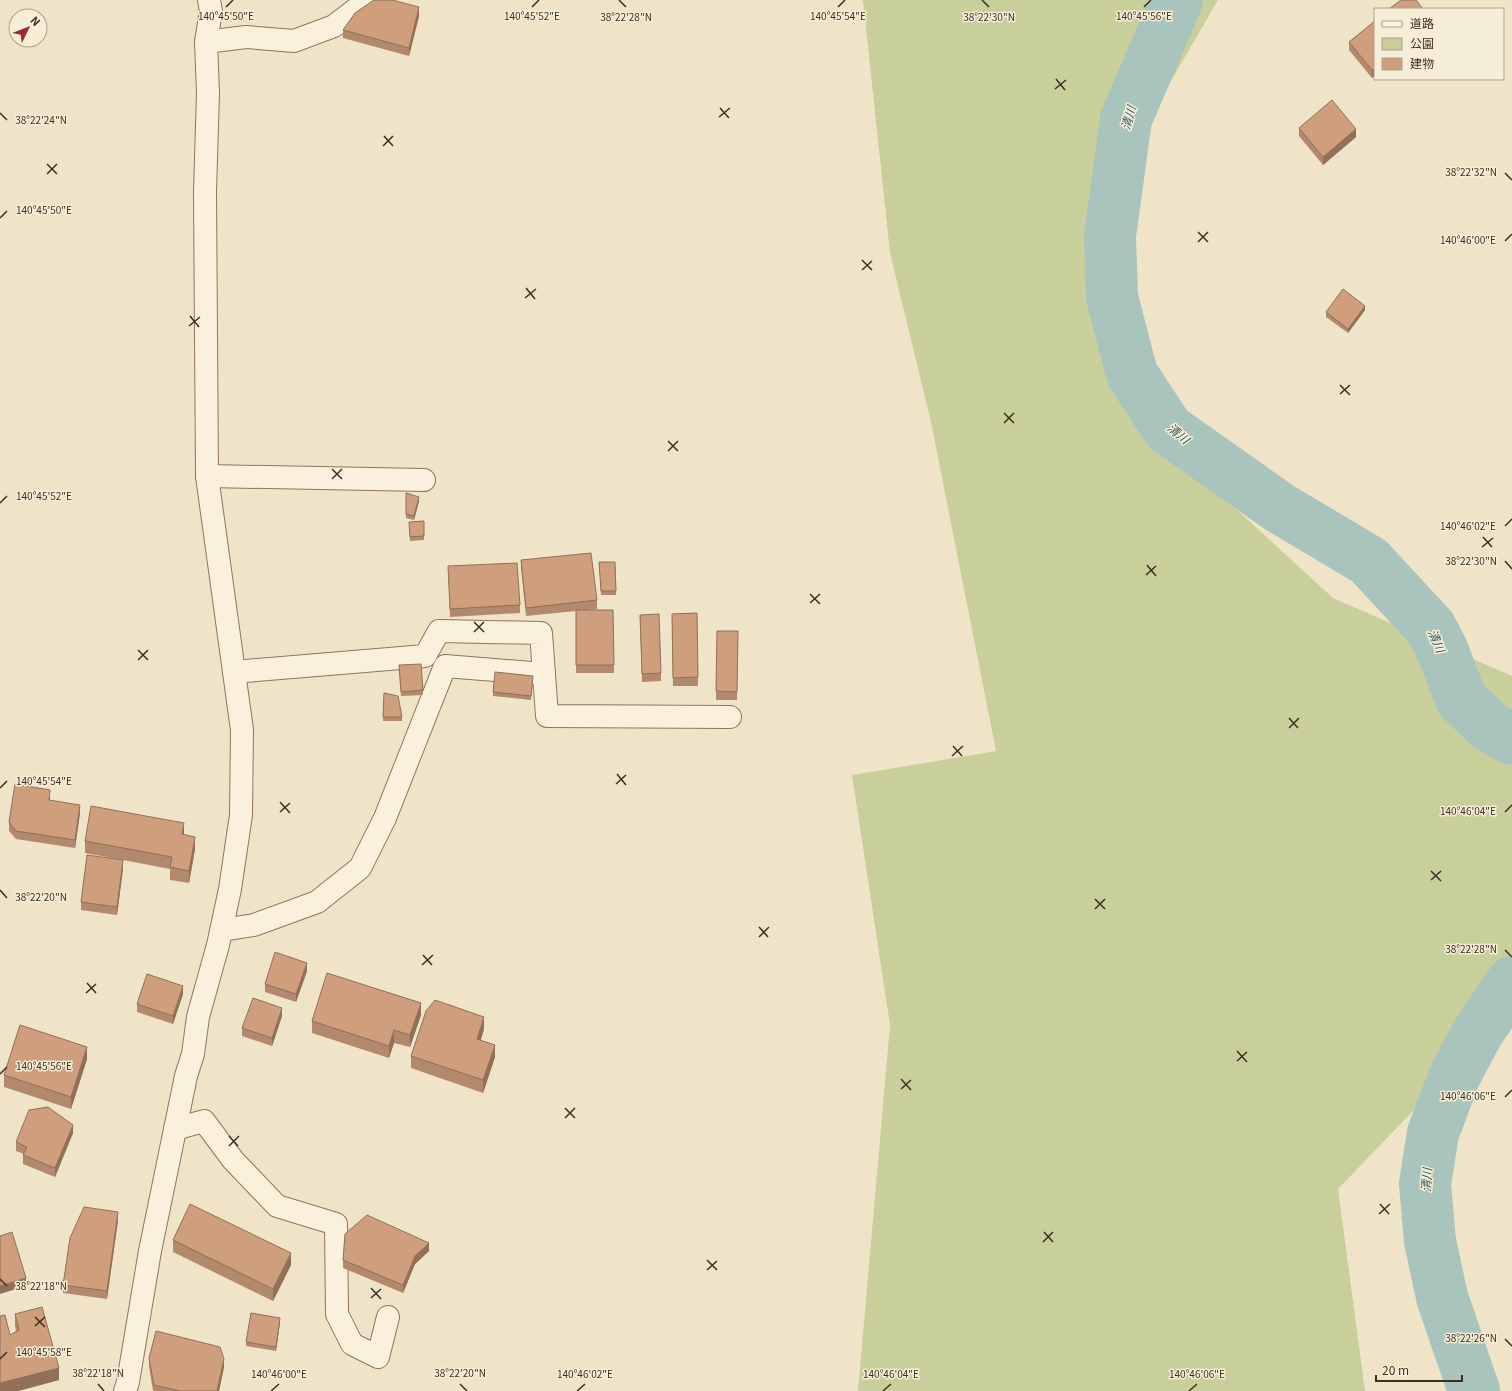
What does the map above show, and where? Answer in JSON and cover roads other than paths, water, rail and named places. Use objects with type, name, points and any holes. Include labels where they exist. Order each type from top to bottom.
[{"type":"street","points":[[125,1391],[128,1382],[150,1251],[186,1076],[193,1054],[198,1017],[222,930],[230,889],[241,815],[242,730],[207,476],[205,208],[208,93],[206,42],[211,11],[209,0]]},
{"type":"street","points":[[206,42],[246,37],[294,41],[334,26],[368,0]]},
{"type":"street","points":[[207,476],[424,480]]},
{"type":"street","points":[[234,672],[425,656],[439,631],[541,633],[547,716],[730,717]]},
{"type":"street","points":[[222,930],[254,925],[317,902],[360,868],[385,818],[445,666],[544,674]]},
{"type":"street","points":[[175,1129],[204,1121],[233,1160],[277,1206],[336,1224],[337,1314],[352,1344],[378,1357],[388,1317]]},
{"type":"waterway","name":"清川","points":[[1177,0],[1126,119],[1110,236],[1112,297],[1132,374],[1168,429],[1280,508],[1369,561],[1431,628],[1442,649],[1461,699],[1490,727],[1512,739]]},
{"type":"waterway","name":"清川","points":[[1474,1391],[1442,1297],[1430,1241],[1425,1184],[1433,1133],[1455,1075],[1478,1032],[1512,982]]}]
